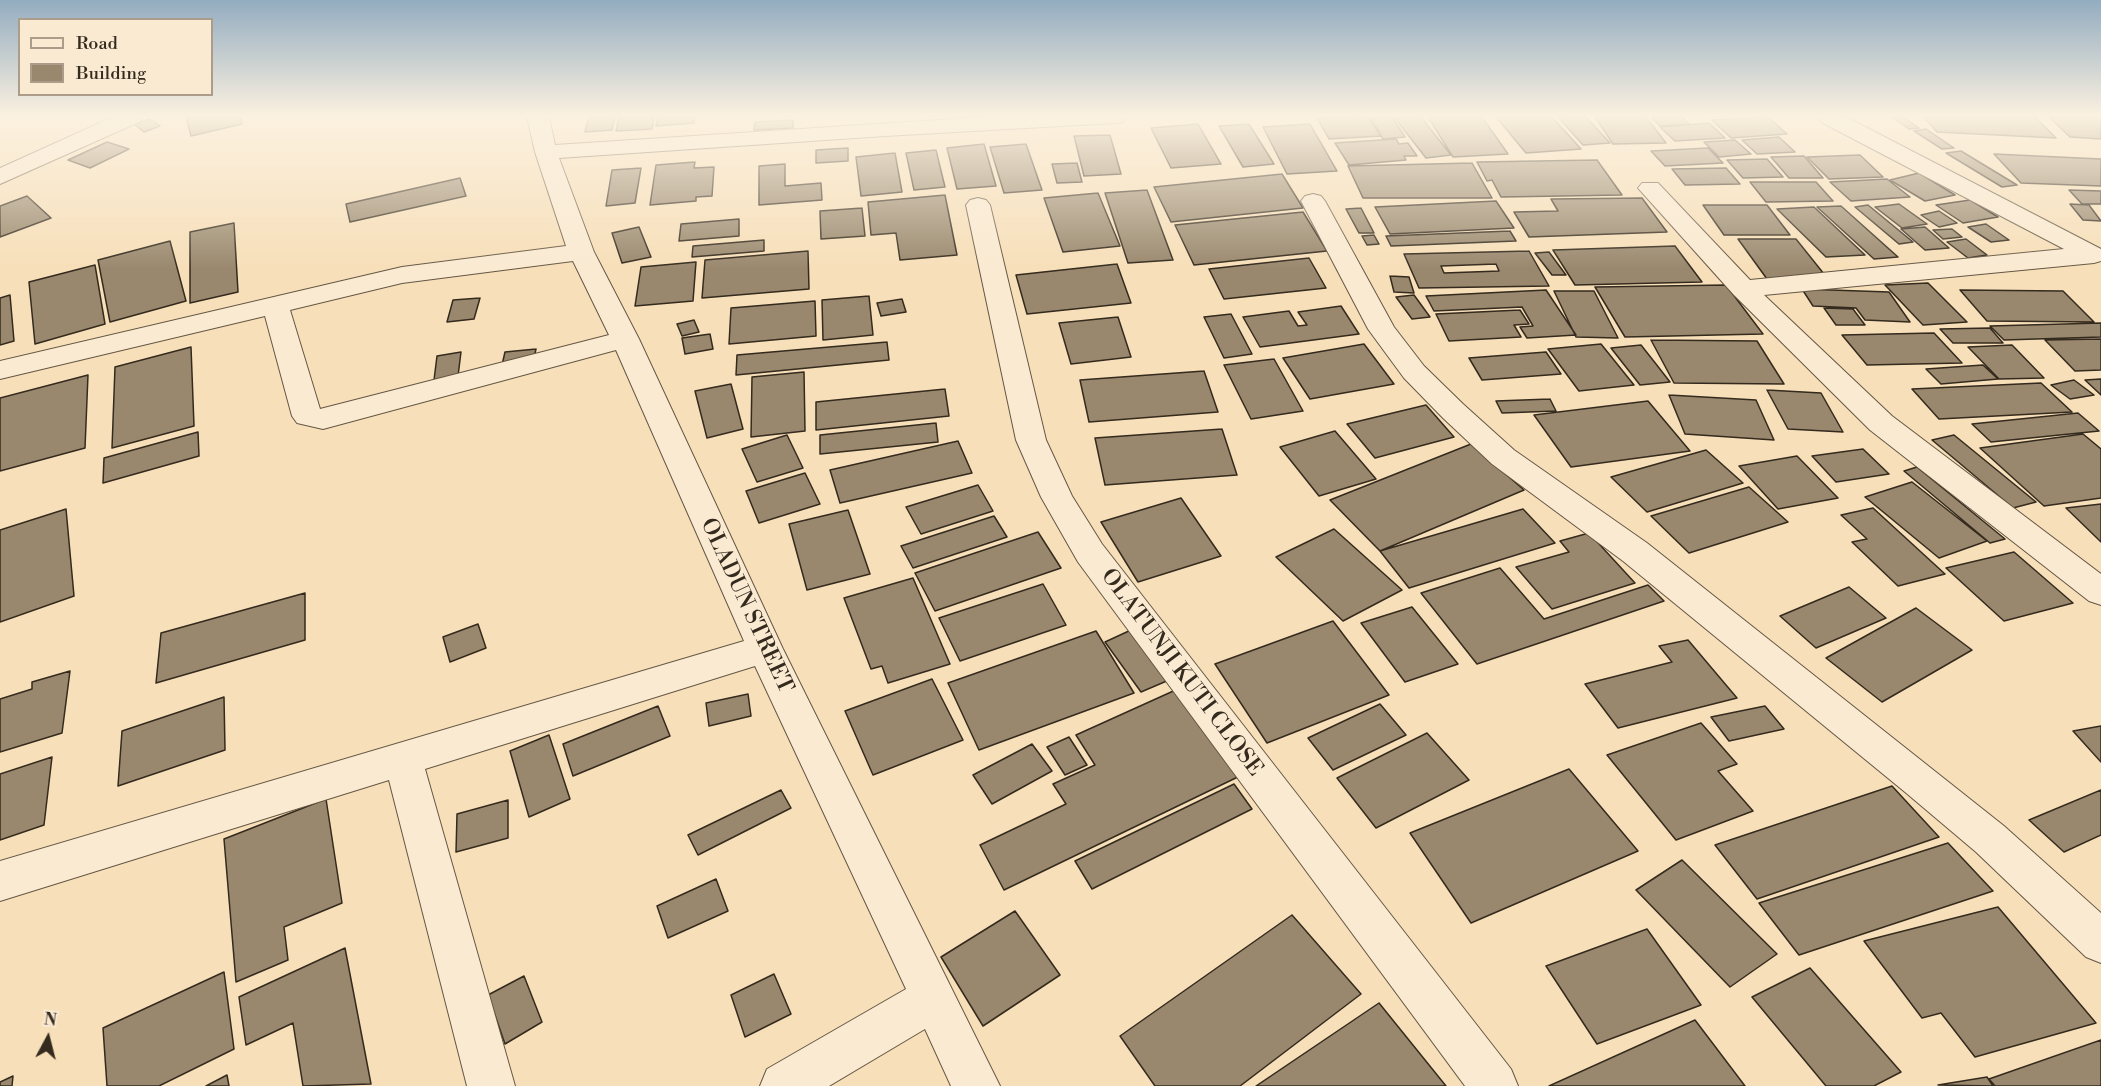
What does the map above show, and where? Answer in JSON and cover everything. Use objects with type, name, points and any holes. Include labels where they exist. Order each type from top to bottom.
[{"type":"street","points":[[0,177],[20,168]]},
{"type":"street","name":"OLADUN STREET","points":[[551,168],[581,252],[625,339],[765,649],[976,1086]]},
{"type":"street","points":[[1927,168],[2097,256]]},
{"type":"street","points":[[1650,188],[1743,289],[1881,423],[2101,592]]},
{"type":"street","points":[[1313,201],[1382,329],[1414,372],[1453,411],[1503,457],[1635,552],[1928,787],[1990,838],[2101,942]]},
{"type":"street","name":"OLATUNJI KUTI CLOSE","points":[[978,205],[1031,440],[1057,497],[1090,554],[1494,1086]]},
{"type":"street","points":[[0,370],[423,271],[581,252]]},
{"type":"street","points":[[1743,289],[2097,256]]},
{"type":"street","points":[[275,305],[307,416],[323,419],[625,339]]},
{"type":"street","points":[[0,881],[765,649]]},
{"type":"street","points":[[403,759],[491,1086]]},
{"type":"street","points":[[784,1086],[933,999]]},
{"type":"building","points":[[641,168],[635,203],[606,206],[612,170]]},
{"type":"building","points":[[656,168],[714,168],[712,196],[696,197],[696,201],[650,205]]},
{"type":"building","points":[[759,168],[785,168],[785,186],[821,183],[822,200],[759,205]]},
{"type":"building","points":[[857,168],[898,168],[902,192],[861,196]]},
{"type":"building","points":[[909,168],[940,168],[945,187],[914,190]]},
{"type":"building","points":[[952,168],[991,168],[996,186],[957,189]]},
{"type":"building","points":[[996,168],[1034,168],[1042,190],[1004,193]]},
{"type":"building","points":[[1053,168],[1078,168],[1082,182],[1057,183]]},
{"type":"building","points":[[1082,168],[1119,168],[1121,174],[1084,176]]},
{"type":"building","points":[[1284,168],[1335,168],[1337,171],[1287,174]]},
{"type":"building","points":[[1349,168],[1475,168],[1492,198],[1363,198]]},
{"type":"building","points":[[1480,168],[1602,168],[1622,195],[1501,197],[1492,180],[1487,181]]},
{"type":"building","points":[[1726,168],[1740,184],[1685,185],[1672,169]]},
{"type":"building","points":[[1734,168],[1775,168],[1783,177],[1743,178]]},
{"type":"building","points":[[1780,168],[1814,168],[1823,178],[1789,178]]},
{"type":"building","points":[[1818,168],[1873,168],[1883,177],[1829,179]]},
{"type":"building","points":[[1970,168],[1988,168],[2017,185],[2002,187]]},
{"type":"building","points":[[2007,168],[2101,168],[2101,186],[2021,183]]},
{"type":"building","points":[[1919,173],[1955,195],[1925,201],[1890,180]]},
{"type":"building","points":[[1282,174],[1303,208],[1171,222],[1154,187]]},
{"type":"building","points":[[460,178],[466,196],[350,222],[346,204]]},
{"type":"building","points":[[1887,179],[1910,197],[1851,201],[1830,182]]},
{"type":"building","points":[[1750,182],[1816,182],[1833,201],[1766,202]]},
{"type":"building","points":[[1147,190],[1173,260],[1128,263],[1105,193]]},
{"type":"building","points":[[2069,190],[2101,191],[2101,204],[2082,204]]},
{"type":"building","points":[[1098,193],[1120,246],[1063,252],[1044,198]]},
{"type":"building","points":[[945,195],[957,255],[900,260],[896,233],[871,235],[868,202]]},
{"type":"building","points":[[27,196],[51,218],[0,237],[0,206]]},
{"type":"building","points":[[1642,198],[1667,232],[1529,237],[1514,212],[1558,211],[1551,199]]},
{"type":"building","points":[[1970,200],[1998,217],[1963,223],[1936,205]]},
{"type":"building","points":[[1496,201],[1514,228],[1390,234],[1375,207]]},
{"type":"building","points":[[1899,204],[1927,224],[1902,228],[1875,207]]},
{"type":"building","points":[[2070,204],[2089,205],[2101,221],[2083,220]]},
{"type":"building","points":[[1703,205],[1767,205],[1790,235],[1724,235]]},
{"type":"building","points":[[1868,205],[1913,242],[1899,244],[1855,207]]},
{"type":"building","points":[[1841,206],[1898,257],[1874,259],[1817,207]]},
{"type":"building","points":[[1814,207],[1865,255],[1826,257],[1777,209]]},
{"type":"building","points":[[862,208],[865,236],[821,239],[820,211]]},
{"type":"building","points":[[1361,208],[1374,233],[1359,233],[1346,209]]},
{"type":"building","points":[[1939,211],[1957,223],[1939,227],[1921,215]]},
{"type":"building","points":[[1303,212],[1327,251],[1194,265],[1175,225]]},
{"type":"building","points":[[739,219],[739,236],[679,241],[681,224]]},
{"type":"building","points":[[234,223],[238,292],[190,303],[190,232]]},
{"type":"building","points":[[1986,224],[2009,240],[1991,242],[1968,227]]},
{"type":"building","points":[[639,227],[651,257],[622,263],[612,233]]},
{"type":"building","points":[[1925,227],[1949,248],[1925,250],[1901,229]]},
{"type":"building","points":[[1952,229],[1962,237],[1943,239],[1933,230]]},
{"type":"building","points":[[1510,231],[1516,241],[1391,246],[1386,236]]},
{"type":"building","points":[[1374,235],[1379,244],[1367,245],[1362,236]]},
{"type":"building","points":[[1738,239],[1796,239],[1828,279],[1767,279]]},
{"type":"building","points":[[1966,239],[1987,255],[1968,258],[1947,242]]},
{"type":"building","points":[[764,240],[764,251],[692,257],[693,246]]},
{"type":"building","points":[[170,241],[186,301],[110,322],[98,260]]},
{"type":"building","points":[[1675,246],[1702,282],[1575,285],[1553,250]]},
{"type":"building","points":[[808,251],[809,289],[702,298],[705,260]]},
{"type":"building","points":[[1529,251],[1549,286],[1419,288],[1404,254]],"holes":[[[1496,264],[1499,271],[1444,273],[1441,266]]]},
{"type":"building","points":[[1549,252],[1566,275],[1552,275],[1535,253]]},
{"type":"building","points":[[1309,258],[1326,288],[1224,299],[1209,269]]},
{"type":"building","points":[[696,262],[693,301],[635,306],[641,267]]},
{"type":"building","points":[[1117,264],[1131,303],[1027,314],[1016,275]]},
{"type":"building","points":[[95,265],[105,324],[35,344],[29,282]]},
{"type":"building","points":[[1390,276],[1409,277],[1414,293],[1394,292]]},
{"type":"building","points":[[1928,283],[1967,322],[1923,325],[1885,285]]},
{"type":"building","points":[[1726,285],[1763,334],[1625,337],[1595,287]]},
{"type":"building","points":[[1802,289],[1889,292],[1910,322],[1865,320],[1856,308],[1813,306]]},
{"type":"building","points":[[1546,290],[1576,335],[1527,338],[1520,327],[1533,326],[1522,307],[1434,311],[1426,296]]},
{"type":"building","points":[[1960,290],[2063,291],[2094,322],[1987,321]]},
{"type":"building","points":[[1554,291],[1594,291],[1618,338],[1576,337]]},
{"type":"building","points":[[10,295],[14,341],[0,345],[0,298]]},
{"type":"building","points":[[1414,295],[1430,317],[1412,319],[1396,297]]},
{"type":"building","points":[[869,296],[873,335],[823,340],[822,300]]},
{"type":"building","points":[[480,298],[474,319],[447,322],[453,300]]},
{"type":"building","points":[[902,299],[906,312],[881,316],[877,303]]},
{"type":"building","points":[[815,301],[816,336],[729,344],[731,308]]},
{"type":"building","points":[[1341,306],[1359,334],[1260,347],[1243,317],[1289,311],[1298,326],[1307,325],[1298,312]]},
{"type":"building","points":[[1824,308],[1853,309],[1865,325],[1836,325]]},
{"type":"building","points":[[1520,310],[1529,324],[1514,325],[1521,337],[1449,341],[1436,314]]},
{"type":"building","points":[[1231,314],[1252,354],[1224,358],[1204,317]]},
{"type":"building","points":[[1118,317],[1131,357],[1071,364],[1059,323]]},
{"type":"building","points":[[694,320],[699,332],[682,336],[677,324]]},
{"type":"building","points":[[2101,323],[2101,337],[2004,340],[1990,326]]},
{"type":"building","points":[[1990,328],[2003,343],[1953,343],[1940,329]]},
{"type":"building","points":[[1934,333],[1962,363],[1867,365],[1842,335]]},
{"type":"building","points":[[710,334],[713,349],[685,354],[682,338]]},
{"type":"building","points":[[2101,339],[2101,370],[2075,371],[2045,340]]},
{"type":"building","points":[[1651,340],[1757,341],[1784,384],[1674,383]]},
{"type":"building","points":[[887,342],[889,360],[736,375],[737,355]]},
{"type":"building","points":[[1364,344],[1394,384],[1310,399],[1283,358]]},
{"type":"building","points":[[1601,344],[1634,385],[1579,391],[1548,349]]},
{"type":"building","points":[[1641,345],[1670,382],[1640,385],[1611,348]]},
{"type":"building","points":[[2012,345],[2044,378],[1999,379],[1968,347]]},
{"type":"building","points":[[191,347],[194,426],[112,448],[115,367]]},
{"type":"building","points":[[536,349],[533,362],[502,365],[505,352]]},
{"type":"building","points":[[461,352],[458,376],[434,380],[437,356]]},
{"type":"building","points":[[1546,352],[1561,374],[1482,380],[1469,358]]},
{"type":"building","points":[[1274,359],[1303,411],[1251,419],[1224,365]]},
{"type":"building","points":[[1983,365],[1998,379],[1941,384],[1926,369]]},
{"type":"building","points":[[1204,371],[1218,412],[1089,422],[1080,380]]},
{"type":"building","points":[[804,372],[805,431],[751,437],[752,377]]},
{"type":"building","points":[[88,375],[85,448],[0,471],[0,398]]},
{"type":"building","points":[[2101,379],[2101,395],[2085,380]]},
{"type":"building","points":[[2074,380],[2094,395],[2070,399],[2051,385]]},
{"type":"building","points":[[2041,383],[2072,412],[1939,419],[1912,389]]},
{"type":"building","points":[[731,384],[743,429],[707,438],[695,391]]},
{"type":"building","points":[[945,389],[949,416],[816,430],[816,402]]},
{"type":"building","points":[[1767,390],[1821,393],[1843,432],[1788,429]]},
{"type":"building","points":[[1669,395],[1756,400],[1774,440],[1685,434]]},
{"type":"building","points":[[1550,399],[1556,411],[1502,413],[1496,401]]},
{"type":"building","points":[[1648,401],[1690,451],[1571,467],[1534,415]]},
{"type":"building","points":[[1426,405],[1454,437],[1375,458],[1347,424]]},
{"type":"building","points":[[2078,413],[2099,431],[1991,442],[1972,424]]},
{"type":"building","points":[[936,423],[938,442],[820,454],[820,435]]},
{"type":"building","points":[[1222,429],[1237,475],[1105,485],[1095,438]]},
{"type":"building","points":[[1335,431],[1376,479],[1319,496],[1280,447]]},
{"type":"building","points":[[198,432],[199,456],[103,483],[104,458]]},
{"type":"building","points":[[2083,434],[2101,449],[2101,498],[2044,506],[1980,448]]},
{"type":"building","points":[[787,435],[803,468],[757,482],[742,449]]},
{"type":"building","points":[[1954,435],[2036,502],[2013,508],[1932,440]]},
{"type":"building","points":[[958,441],[972,473],[840,503],[830,470]]},
{"type":"building","points":[[1471,444],[1524,490],[1380,551],[1330,500]]},
{"type":"building","points":[[1863,449],[1889,474],[1836,482],[1812,456]]},
{"type":"building","points":[[1706,450],[1743,483],[1647,512],[1611,477]]},
{"type":"building","points":[[1797,456],[1838,498],[1778,509],[1739,466]]},
{"type":"building","points":[[1917,467],[2005,539],[1990,543],[1904,471]]},
{"type":"building","points":[[805,473],[820,504],[759,523],[746,491]]},
{"type":"building","points":[[1912,482],[1987,541],[1939,558],[1865,497]]},
{"type":"building","points":[[978,485],[993,511],[921,534],[906,507]]},
{"type":"building","points":[[1749,487],[1788,522],[1689,553],[1651,516]]},
{"type":"building","points":[[1181,498],[1221,556],[1138,582],[1101,522]]},
{"type":"building","points":[[2101,504],[2101,542],[2066,508]]},
{"type":"building","points":[[1873,508],[1945,574],[1898,586],[1852,542],[1867,539],[1841,515]]},
{"type":"building","points":[[66,509],[74,596],[0,622],[0,530]]},
{"type":"building","points":[[1523,509],[1555,543],[1409,588],[1380,551]]},
{"type":"building","points":[[848,510],[870,574],[807,590],[789,524]]},
{"type":"building","points":[[994,516],[1007,537],[913,568],[901,546]]},
{"type":"building","points":[[1334,529],[1402,590],[1343,621],[1276,557]]},
{"type":"building","points":[[1038,532],[1061,568],[935,611],[915,573]]},
{"type":"building","points":[[1589,533],[1635,583],[1552,609],[1516,567],[1569,552],[1560,541]]},
{"type":"building","points":[[2014,552],[2073,603],[2004,621],[1946,568]]},
{"type":"building","points":[[1500,568],[1544,619],[1648,585],[1664,601],[1477,664],[1421,593]]},
{"type":"building","points":[[913,578],[950,664],[888,683],[882,666],[871,669],[844,598]]},
{"type":"building","points":[[1043,584],[1066,625],[960,661],[939,618]]},
{"type":"building","points":[[1849,587],[1886,618],[1816,648],[1780,616]]},
{"type":"building","points":[[305,593],[305,640],[156,683],[161,633]]},
{"type":"building","points":[[1412,607],[1458,664],[1405,682],[1361,623]]},
{"type":"building","points":[[1916,608],[1972,650],[1882,702],[1826,658]]},
{"type":"building","points":[[1333,621],[1389,695],[1267,743],[1215,664]]},
{"type":"building","points":[[478,624],[486,648],[450,662],[443,637]]},
{"type":"building","points":[[1131,630],[1169,680],[1141,692],[1105,642]]},
{"type":"building","points":[[1096,631],[1134,693],[979,750],[948,683]]},
{"type":"building","points":[[1688,640],[1737,698],[1618,728],[1585,684],[1672,662],[1659,646]]},
{"type":"building","points":[[70,671],[62,733],[0,752],[0,699],[32,689],[32,682]]},
{"type":"building","points":[[932,679],[963,740],[873,775],[845,711]]},
{"type":"building","points":[[1180,688],[1244,774],[1004,890],[980,845],[1066,804],[1053,784],[1095,765],[1076,735]]},
{"type":"building","points":[[748,694],[751,716],[709,726],[706,703]]},
{"type":"building","points":[[224,697],[225,750],[118,786],[122,731]]},
{"type":"building","points":[[1380,704],[1406,735],[1333,770],[1308,738]]},
{"type":"building","points":[[658,706],[670,736],[573,776],[563,744]]},
{"type":"building","points":[[1765,706],[1784,729],[1729,741],[1711,717]]},
{"type":"building","points":[[1701,723],[1737,764],[1718,771],[1753,811],[1676,840],[1607,755]]},
{"type":"building","points":[[2101,726],[2101,762],[2073,731]]},
{"type":"building","points":[[1427,733],[1469,780],[1376,828],[1337,778]]},
{"type":"building","points":[[549,735],[570,799],[529,817],[510,751]]},
{"type":"building","points":[[1069,737],[1087,765],[1065,775],[1047,747]]},
{"type":"building","points":[[1032,744],[1052,771],[992,804],[973,775]]},
{"type":"building","points":[[52,757],[44,825],[0,840],[0,774]]},
{"type":"building","points":[[1569,769],[1638,851],[1471,923],[1410,833]]},
{"type":"building","points":[[1234,784],[1252,809],[1092,889],[1075,861]]},
{"type":"building","points":[[1892,786],[1939,837],[1757,899],[1715,845]]},
{"type":"building","points":[[781,790],[791,808],[698,855],[688,835]]},
{"type":"building","points":[[2101,790],[2101,835],[2064,852],[2029,820]]},
{"type":"building","points":[[326,799],[342,903],[284,927],[288,960],[236,982],[224,839]]},
{"type":"building","points":[[508,800],[508,838],[456,852],[457,814]]},
{"type":"building","points":[[1948,843],[1993,891],[1799,955],[1759,903]]},
{"type":"building","points":[[1682,860],[1777,954],[1730,987],[1636,890]]},
{"type":"building","points":[[716,879],[728,911],[668,938],[657,906]]},
{"type":"building","points":[[1998,907],[2096,1023],[1975,1057],[1941,1013],[1922,1018],[1864,941]]},
{"type":"building","points":[[1015,911],[1060,975],[983,1026],[941,957]]},
{"type":"building","points":[[1292,915],[1361,994],[1240,1086],[1155,1086],[1120,1036]]},
{"type":"building","points":[[1647,929],[1701,1005],[1597,1044],[1546,966]]},
{"type":"building","points":[[345,948],[371,1084],[303,1086],[293,1023],[246,1045],[239,997]]},
{"type":"building","points":[[1810,968],[1901,1072],[1874,1086],[1826,1086],[1752,997]]},
{"type":"building","points":[[224,972],[234,1049],[159,1086],[107,1086],[103,1028]]},
{"type":"building","points":[[774,974],[791,1014],[745,1037],[731,995]]},
{"type":"building","points":[[524,976],[542,1022],[505,1044],[488,995]]},
{"type":"building","points":[[1379,1003],[1446,1086],[1256,1086]]},
{"type":"building","points":[[1695,1020],[1745,1086],[1549,1086]]},
{"type":"building","points":[[2101,1040],[2101,1086],[1995,1086],[1989,1079]]},
{"type":"building","points":[[227,1075],[229,1086],[206,1086]]},
{"type":"building","points":[[13,1076],[12,1086],[0,1086],[0,1082]]},
{"type":"building","points":[[1987,1077],[1993,1086],[1938,1085]]}]
